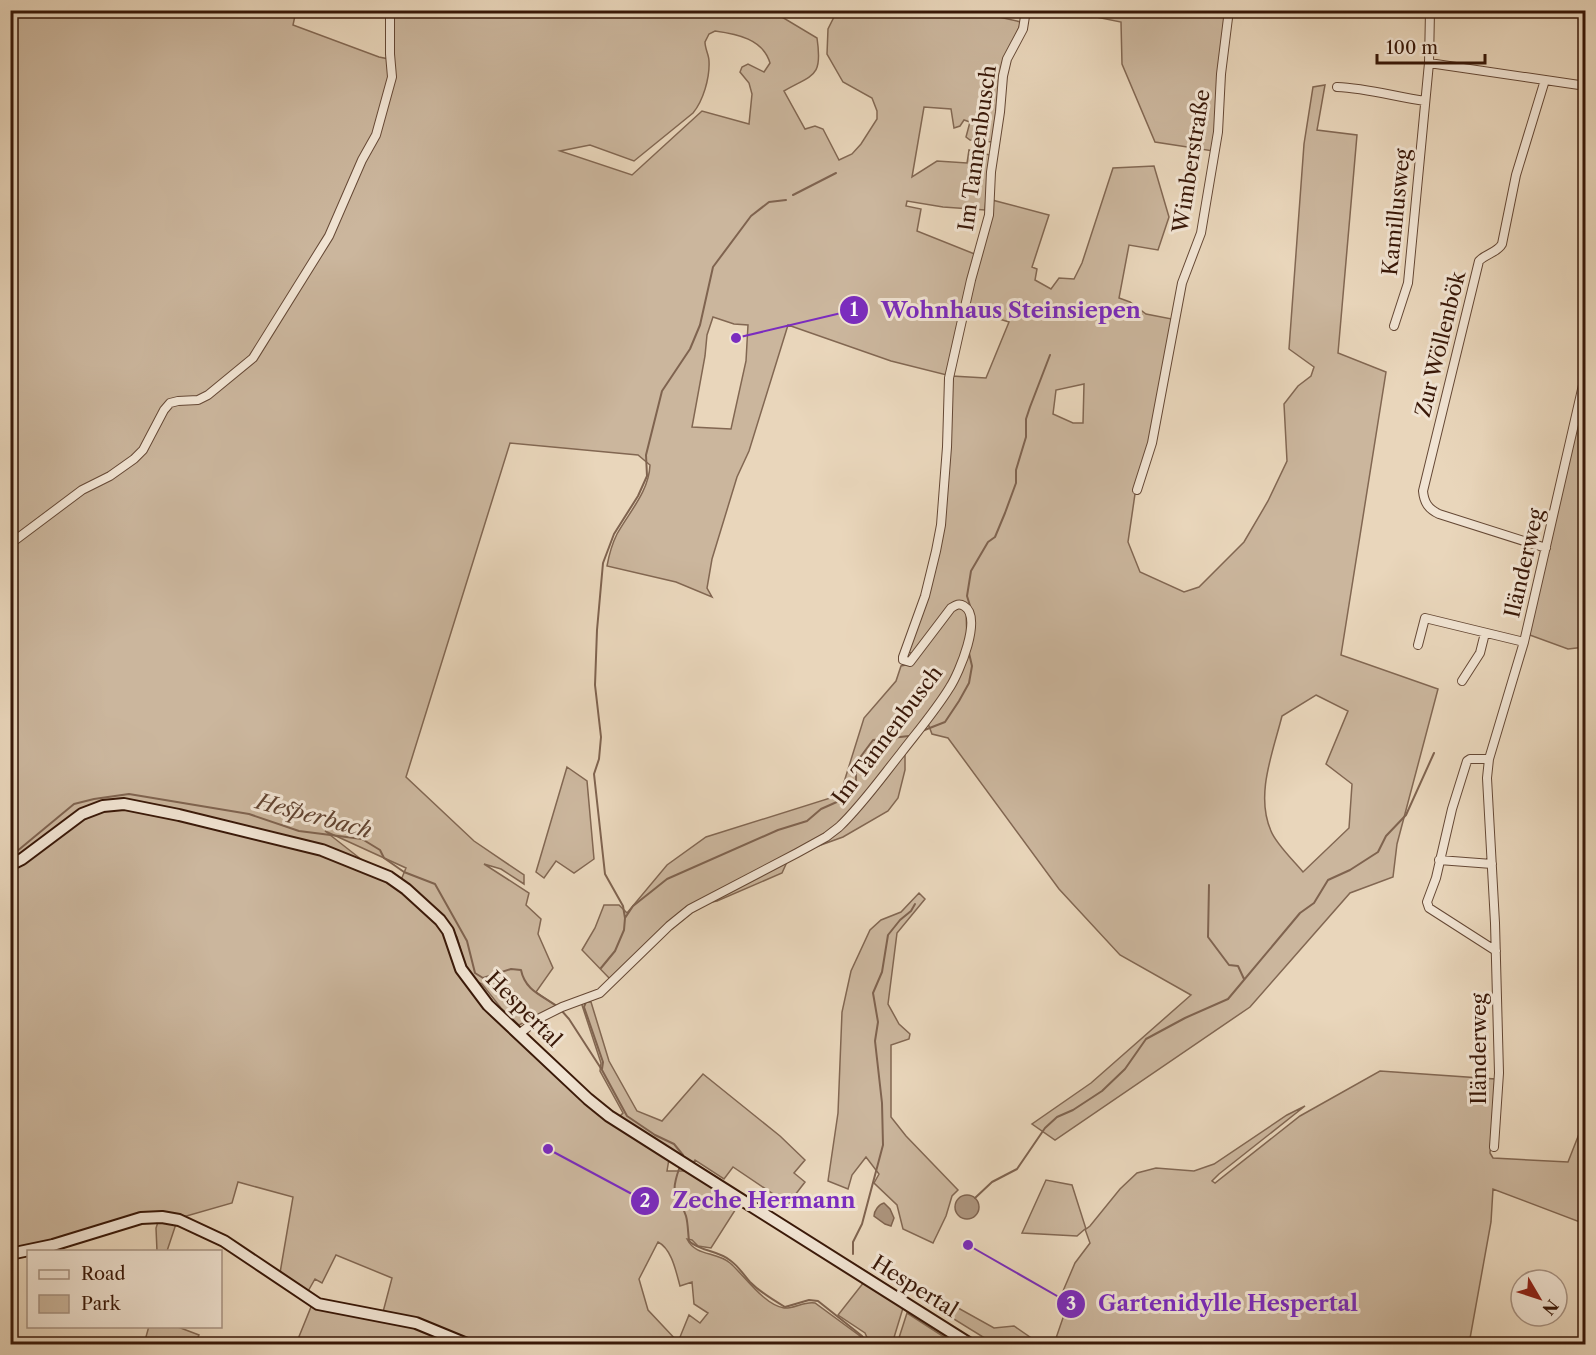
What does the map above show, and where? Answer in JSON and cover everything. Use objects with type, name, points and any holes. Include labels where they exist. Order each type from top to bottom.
[{"type":"main road","name":"Hespertal","points":[[10,865],[22,859],[82,814],[103,806],[124,804],[322,850],[389,877],[426,906],[448,931],[461,969],[488,1005],[609,1116],[970,1344]]},
{"type":"main road","points":[[29,1250],[141,1218],[162,1217],[179,1220],[224,1241],[318,1304],[416,1323],[467,1344]]},
{"type":"main road","points":[[10,1254],[27,1250]]},
{"type":"street","points":[[10,544],[82,490],[110,476],[134,459],[143,450],[170,403],[198,400],[208,395],[253,358],[329,236],[362,160],[376,135],[392,77],[390,10]]},
{"type":"street","name":"Im Tannenbusch","points":[[519,1034],[538,1019],[600,993],[669,926],[690,909],[797,853],[839,827],[934,711],[956,677],[969,639],[971,622],[967,608],[962,605],[956,604],[951,608],[910,662],[906,662],[903,657],[924,596],[936,551],[947,447],[950,378],[988,215],[1003,76],[1007,59],[1023,29],[1026,10]]},
{"type":"street","name":"Wimberstraße","points":[[1137,490],[1152,443],[1182,283],[1201,233],[1218,132],[1221,74],[1229,10]]},
{"type":"street","name":"Kamillusweg","points":[[1394,326],[1408,283],[1429,63],[1430,10]]},
{"type":"street","points":[[1429,63],[1586,86]]},
{"type":"street","name":"Zur Wöllenbök","points":[[1545,80],[1519,164],[1502,244],[1499,249],[1482,257],[1479,261],[1423,491],[1427,506],[1438,514],[1546,548]]},
{"type":"street","points":[[1337,87],[1425,100]]},
{"type":"street","name":"Iländerweg","points":[[1494,1147],[1499,1073],[1496,951],[1487,778],[1489,759],[1524,642],[1586,372]]},
{"type":"street","points":[[1418,645],[1425,618],[1524,642]]},
{"type":"street","points":[[1462,681],[1480,653],[1485,633]]},
{"type":"street","points":[[1489,759],[1467,761],[1428,902],[1429,908],[1496,951]]},
{"type":"street","points":[[1439,860],[1492,864]]},
{"type":"green space","points":[[1087,10],[1227,11],[1213,151],[1155,142],[1122,64],[1121,22],[1086,15]]},
{"type":"green space","points":[[10,11],[296,11],[293,25],[389,59],[389,11],[772,11],[817,38],[818,61],[814,73],[784,91],[805,129],[815,126],[823,129],[839,160],[852,154],[861,144],[877,119],[877,111],[872,98],[843,82],[827,54],[828,29],[837,11],[995,11],[994,16],[1021,22],[1002,66],[992,142],[970,140],[966,137],[970,122],[964,120],[960,126],[954,128],[951,109],[924,107],[912,177],[937,161],[967,163],[969,150],[990,155],[985,210],[943,207],[907,201],[906,206],[921,209],[917,231],[977,255],[992,200],[1049,215],[1032,267],[1037,269],[1035,280],[1051,289],[1059,278],[1074,279],[1082,263],[1113,168],[1154,166],[1169,217],[1158,250],[1129,245],[1119,298],[1130,302],[1146,314],[1172,319],[1149,441],[1135,494],[1128,542],[1140,572],[1184,592],[1199,587],[1244,542],[1268,501],[1287,461],[1284,404],[1298,386],[1311,376],[1314,367],[1289,349],[1304,144],[1313,87],[1325,85],[1317,130],[1357,135],[1338,353],[1386,372],[1341,655],[1438,689],[1397,844],[1393,877],[1350,893],[1250,1007],[1055,1140],[1032,1124],[1091,1083],[1191,995],[1120,955],[1059,889],[948,738],[932,734],[927,721],[955,681],[973,622],[957,602],[914,655],[909,652],[937,559],[951,376],[891,361],[788,325],[749,451],[737,477],[712,559],[707,588],[712,597],[676,582],[607,566],[615,538],[643,492],[649,474],[650,465],[638,455],[510,443],[406,777],[474,841],[524,875],[524,884],[501,869],[484,864],[529,893],[526,905],[541,919],[538,934],[553,968],[536,992],[556,1006],[519,1025],[501,1008],[482,984],[474,980],[465,965],[457,937],[447,922],[401,880],[406,868],[325,831],[422,907],[448,940],[462,978],[474,996],[582,1099],[611,1123],[669,1159],[667,1171],[685,1171],[739,1204],[711,1248],[698,1246],[692,1240],[687,1239],[691,1245],[725,1259],[762,1296],[777,1306],[788,1308],[815,1303],[860,1336],[865,1344],[296,1344],[311,1307],[323,1310],[383,1312],[392,1278],[336,1255],[322,1283],[315,1279],[307,1293],[280,1273],[293,1197],[238,1182],[232,1203],[183,1217],[160,1214],[11,1250]],"holes":[[[715,31],[740,36],[755,43],[767,55],[770,63],[764,72],[748,64],[742,67],[740,72],[749,83],[752,94],[749,124],[702,111],[632,175],[560,151],[590,145],[634,161],[697,108],[707,82],[709,59],[705,42],[709,34]],[[967,309],[1009,322],[986,378],[952,376]],[[713,317],[734,324],[748,325],[746,361],[731,429],[692,427],[707,335]],[[1084,384],[1083,423],[1073,423],[1053,414],[1056,390]],[[1316,695],[1348,711],[1326,764],[1352,784],[1349,828],[1303,872],[1285,852],[1271,831],[1265,803],[1270,759],[1282,716]],[[658,1242],[670,1255],[680,1286],[692,1282],[694,1304],[708,1313],[700,1323],[689,1315],[678,1342],[648,1310],[639,1279]]]},
{"type":"green space","points":[[1585,374],[1585,647],[1568,649],[1527,634]]},
{"type":"green space","points":[[961,607],[966,612],[967,640],[954,676],[905,753],[905,770],[898,798],[888,811],[843,837],[807,850],[787,862],[782,873],[717,901],[686,907],[610,979],[582,950],[595,928],[604,905],[619,905],[627,913],[667,865],[706,837],[840,795],[864,718],[896,681],[901,666],[910,664],[952,609]]},
{"type":"green space","points":[[567,767],[587,781],[594,859],[574,873],[556,861],[544,878],[536,872]]},
{"type":"green space","points":[[919,893],[925,899],[897,933],[888,1004],[899,1024],[910,1034],[909,1039],[891,1045],[891,1117],[958,1190],[952,1196],[946,1216],[933,1243],[903,1229],[897,1205],[874,1183],[879,1174],[866,1157],[852,1175],[848,1189],[828,1181],[838,1113],[842,1012],[851,971],[870,930],[881,920],[901,912]]},
{"type":"green space","points":[[581,1002],[591,1002],[609,1061],[637,1111],[662,1121],[703,1074],[780,1136],[805,1160],[794,1173],[805,1182],[788,1204],[733,1167],[724,1179],[695,1160],[692,1165],[619,1117],[623,1113],[600,1071],[601,1063]]},
{"type":"green space","points":[[1380,1071],[1495,1079],[1490,1153],[1493,1158],[1568,1162],[1579,1134],[1585,1131],[1585,1224],[1493,1189],[1491,1222],[1469,1344],[1054,1344],[1065,1312],[1063,1291],[1075,1263],[1090,1243],[1085,1229],[1077,1236],[1022,1233],[1046,1180],[1072,1185],[1086,1229],[1137,1173],[1156,1168],[1194,1171],[1214,1164],[1287,1115],[1305,1106],[1219,1174],[1212,1181],[1215,1183],[1300,1116]]},
{"type":"green space","points":[[158,1222],[176,1224],[167,1250],[157,1250]]},
{"type":"green space","points":[[864,1282],[903,1308],[892,1344],[870,1344],[865,1333],[838,1315]]},
{"type":"green space","points":[[924,1289],[994,1328],[1014,1326],[1040,1344],[990,1344],[988,1340],[915,1295]]},
{"type":"green space","points":[[907,1313],[955,1344],[897,1344]]},
{"type":"green space","points":[[148,1328],[181,1328],[199,1335],[195,1344],[144,1344]]},
{"type":"shaded area","points":[[967,1195],[975,1199],[979,1207],[975,1215],[967,1219],[959,1215],[955,1207],[959,1199]]},
{"type":"shaded area","points":[[884,1203],[894,1218],[891,1226],[874,1216],[877,1208]]},
{"type":"waterway","points":[[793,195],[836,173]]},
{"type":"waterway","points":[[625,918],[623,906],[605,874],[594,774],[599,759],[601,737],[595,685],[603,563],[614,534],[638,496],[647,476],[646,455],[662,391],[690,349],[700,325],[713,267],[751,216],[769,202],[786,200]]},
{"type":"waterway","points":[[971,609],[967,596],[971,571],[988,542],[995,537],[1016,483],[1016,470],[1026,437],[1026,419],[1050,355]]},
{"type":"waterway","points":[[922,731],[945,722],[959,701],[969,683],[972,666],[969,653]]},
{"type":"waterway","points":[[601,968],[615,951],[624,930],[625,918],[633,906],[667,879],[778,830],[807,821],[821,809],[839,801],[856,783],[856,763],[873,740],[909,736]]},
{"type":"waterway","points":[[975,1198],[992,1182],[1017,1169],[1045,1128],[1057,1117],[1073,1110],[1102,1091],[1125,1069],[1146,1039],[1228,999],[1300,913],[1314,903],[1328,880],[1350,870],[1378,852],[1386,836],[1406,815],[1434,753]]},
{"type":"waterway","name":"Hesperbach","points":[[10,857],[74,804],[129,794],[249,814],[299,831],[362,839],[380,850],[384,858],[404,872],[435,884],[467,941],[475,973],[483,978],[511,969],[521,970],[526,983],[557,1006]]},
{"type":"waterway","points":[[1209,885],[1208,937],[1229,965],[1238,966],[1244,979]]},
{"type":"waterway","points":[[853,1254],[853,1242],[862,1224],[883,1145],[882,1103],[875,1041],[878,1022],[873,993],[882,972],[888,935],[915,904]]},
{"type":"waterway","points":[[599,997],[586,1002],[584,1007],[603,1062],[602,1069]]},
{"type":"waterway","name":"Hesperbach","points":[[561,1010],[602,1070],[627,1116],[655,1135],[674,1144],[683,1155]]},
{"type":"waterway","name":"Hesperbach","points":[[679,1169],[675,1190],[686,1216],[689,1241],[726,1257],[758,1289],[785,1307],[809,1300],[818,1301],[862,1336],[868,1344]]},
{"type":"waterway","points":[[849,1261],[904,1296]]},
{"type":"waterway","points":[[909,1312],[958,1344]]},
{"type":"place","name":"Wohnhaus Steinsiepen","points":[[736,338]]},
{"type":"place","name":"Zeche Hermann","points":[[548,1149]]},
{"type":"place","name":"Gartenidylle Hespertal","points":[[968,1245]]}]
